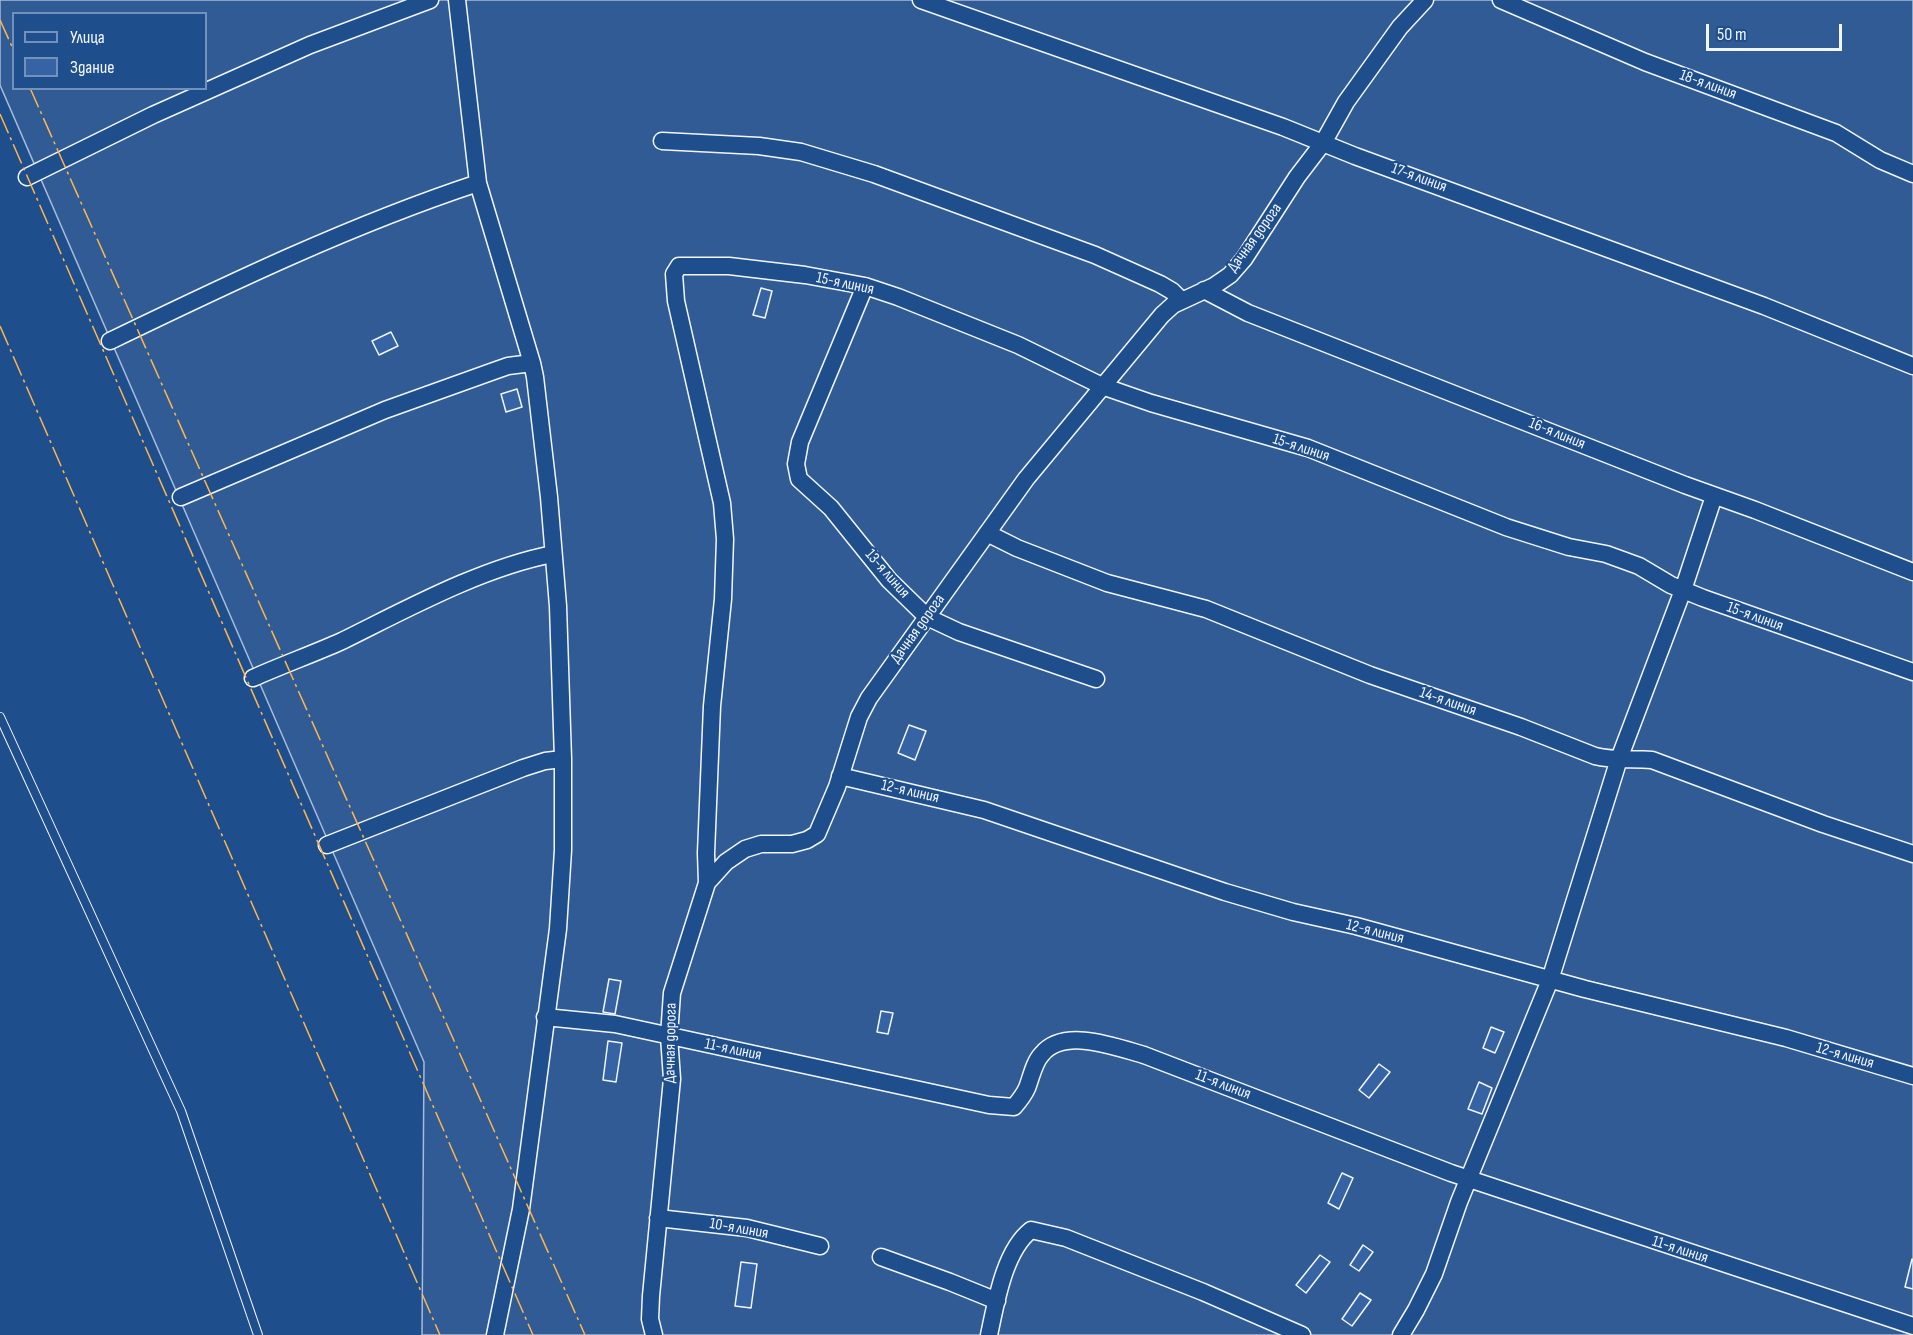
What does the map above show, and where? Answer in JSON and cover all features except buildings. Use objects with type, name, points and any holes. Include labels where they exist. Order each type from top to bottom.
[{"type":"street","points":[[27,177],[153,115],[310,45],[430,0]]},
{"type":"street","points":[[457,0],[478,183],[532,363],[546,463],[558,606],[563,759],[558,929],[521,1209],[495,1335]]},
{"type":"street","name":"17-я линия","points":[[921,0],[1283,127],[1742,298],[1913,366]]},
{"type":"street","name":"Дачная дорога","points":[[654,1335],[650,1307],[672,1079],[669,1036],[672,993],[707,883],[726,862],[745,849],[761,844],[792,844],[807,840],[817,834],[840,776],[858,717],[869,698],[1026,479],[1162,315],[1181,300],[1230,275],[1244,259],[1297,177],[1323,143],[1353,93],[1400,27],[1425,0]]},
{"type":"street","name":"18-я линия","points":[[1501,0],[1646,62],[1836,133],[1880,160],[1913,174]]},
{"type":"street","points":[[662,141],[759,146],[801,152],[864,171],[1095,255],[1160,284],[1181,300]]},
{"type":"street","points":[[110,340],[283,260],[407,208],[478,183]]},
{"type":"street","name":"15-я линия","points":[[707,883],[706,852],[712,706],[723,599],[725,539],[722,502],[676,301],[674,274],[679,266],[729,266],[805,275],[866,286],[1018,345],[1102,386],[1151,403],[1308,448],[1506,527],[1569,547],[1606,554],[1639,566],[1683,590],[1766,622],[1913,672]]},
{"type":"street","name":"13-я линия","points":[[866,286],[800,442],[796,464],[799,479],[831,508],[889,580],[927,617],[959,633],[1096,679]]},
{"type":"street","name":"16-я линия","points":[[1204,290],[1248,313],[1913,572]]},
{"type":"street","points":[[181,497],[385,410],[508,366],[532,363]]},
{"type":"street","points":[[1401,1335],[1434,1274],[1469,1179],[1550,980],[1619,759],[1683,590],[1714,496]]},
{"type":"street","name":"14-я линия","points":[[987,533],[1017,548],[1107,583],[1206,609],[1370,675],[1595,756],[1608,759],[1652,760],[1823,824],[1913,854]]},
{"type":"street","points":[[253,678],[475,579],[515,563],[553,554]]},
{"type":"street","points":[[327,845],[524,768],[545,761],[563,759]]},
{"type":"street","name":"12-я линия","points":[[840,776],[984,810],[1225,892],[1550,980],[1786,1038],[1913,1076]]},
{"type":"street","name":"11-я линия","points":[[545,1017],[615,1024],[989,1105],[1014,1107],[1026,1091],[1040,1055],[1050,1046],[1063,1041],[1079,1040],[1099,1043],[1144,1055],[1469,1179],[1913,1326]]},
{"type":"street","name":"10-я линия","points":[[658,1218],[747,1228],[820,1246]]},
{"type":"street","points":[[989,1335],[1009,1261],[1017,1245],[1031,1230],[1040,1230],[1066,1238],[1203,1292],[1302,1335]]},
{"type":"street","points":[[881,1257],[950,1281],[997,1301]]},
{"type":"lane","points":[[0,717],[181,1111],[258,1335]]},
{"type":"shaded area","points":[[0,0],[1913,0],[1913,1335],[422,1335],[424,1062],[0,85]]},
{"type":"power","points":[[0,20],[12,47]]},
{"type":"power","points":[[31,90],[585,1335]]},
{"type":"power","points":[[0,114],[533,1335]]},
{"type":"power","points":[[0,326],[440,1335]]}]
